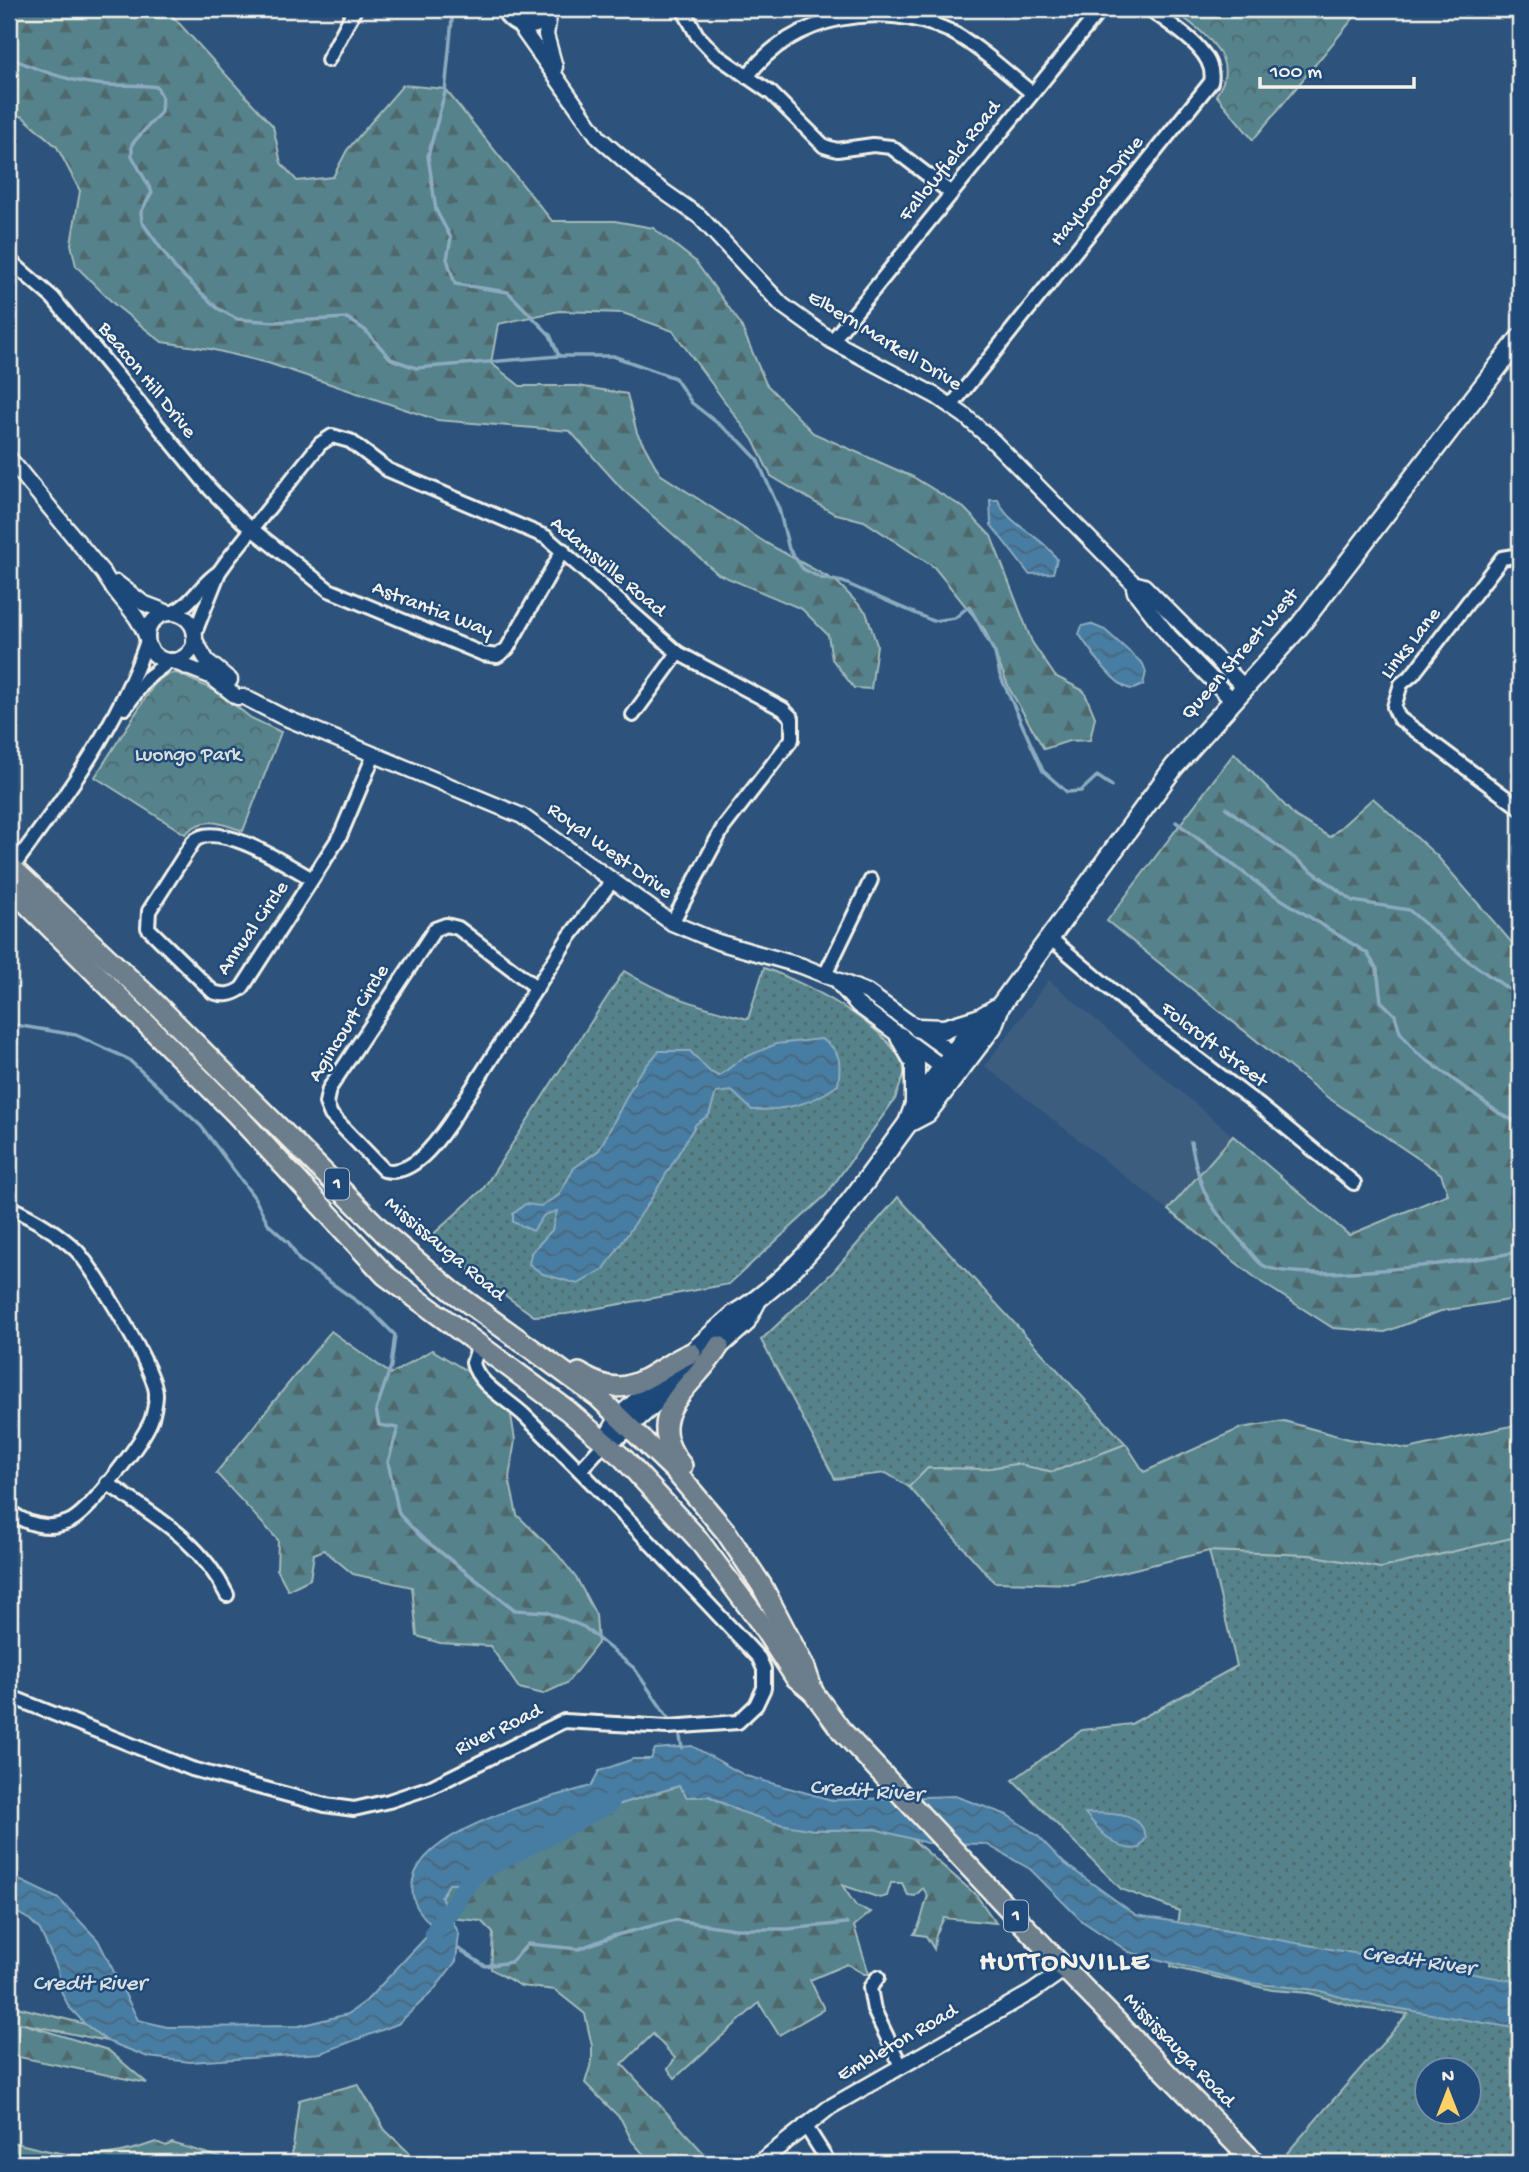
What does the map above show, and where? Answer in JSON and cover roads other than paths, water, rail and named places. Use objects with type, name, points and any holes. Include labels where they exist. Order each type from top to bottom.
[{"type":"main road","name":"Queen Street West","points":[[625,1422],[745,1323],[756,1302],[836,1219],[908,1123],[915,1104],[992,1027],[1000,1006],[1174,767],[1297,629],[1519,343]]},
{"type":"main road","name":"Mississauga Road","points":[[9,873],[190,1037],[387,1236],[452,1291],[537,1352],[625,1422],[675,1471],[742,1554],[785,1628],[813,1692]]},
{"type":"main road","name":"Mississauga Road","points":[[9,873],[385,1275],[476,1354],[567,1410],[605,1443],[697,1538],[759,1621],[795,1677],[813,1692],[874,1769],[967,1862],[1065,1969],[1255,2163]]},
{"type":"main road","name":"Queen Street West","points":[[908,1123],[927,1113],[980,1018],[1000,1006]]},
{"type":"main road","points":[[918,1028],[944,1029],[980,1018]]},
{"type":"main road","points":[[901,1037],[915,1063],[915,1104]]},
{"type":"main road","name":"Queen Street West","points":[[605,1443],[691,1353],[735,1314],[756,1302]]},
{"type":"main road","points":[[719,1346],[707,1366],[676,1397],[669,1409],[666,1427],[674,1456],[723,1514],[726,1532]]},
{"type":"main road","points":[[537,1352],[548,1350],[590,1380],[626,1386],[649,1380],[672,1361],[691,1353]]},
{"type":"main road","points":[[605,1443],[624,1441],[632,1445],[724,1543],[742,1554]]},
{"type":"street","points":[[328,60],[355,9]]},
{"type":"street","name":"Elbern Markell Drive","points":[[503,9],[507,17],[520,26],[599,138],[646,179],[700,217],[782,304],[832,341],[951,406],[992,440],[1133,583],[1144,586],[1238,694]]},
{"type":"street","points":[[683,9],[705,45],[771,93],[824,146],[837,150],[873,145],[891,147],[951,193]]},
{"type":"street","name":"Fallowfield Road","points":[[832,341],[1101,9]]},
{"type":"street","name":"Haywood Drive","points":[[951,406],[1211,82],[1213,71],[1204,54],[1150,9]]},
{"type":"street","points":[[520,26],[533,26],[551,11]]},
{"type":"street","name":"Elbern Markell Drive","points":[[551,11],[546,35],[558,78]]},
{"type":"street","points":[[747,77],[768,50],[806,29],[835,18],[883,13],[917,18],[948,30],[972,44],[1032,93]]},
{"type":"street","name":"Beacon Hill Drive","points":[[9,260],[53,298],[211,490],[251,528]]},
{"type":"street","name":"Adamsville Road","points":[[194,637],[219,572],[251,528],[325,439],[338,436],[350,441],[388,470],[529,527],[563,550],[678,653],[783,709],[792,718],[794,728],[786,746],[723,828],[672,923]]},
{"type":"street","points":[[9,458],[104,574],[112,589],[135,612],[158,657],[171,661]]},
{"type":"street","name":"Astrantia Way","points":[[251,528],[340,595],[490,655],[503,653],[507,649],[563,550]]},
{"type":"street","name":"Links Lane","points":[[1520,555],[1502,558],[1413,674],[1401,684],[1394,707],[1399,718],[1520,808]]},
{"type":"street","name":"Adamsville Road","points":[[170,613],[194,600],[209,579],[219,572]]},
{"type":"street","points":[[9,873],[65,796],[115,719],[147,678],[171,661],[185,656],[194,637],[188,620],[144,603],[104,574]]},
{"type":"street","points":[[115,719],[137,672],[155,618],[170,613]]},
{"type":"street","name":"Royal West Drive","points":[[194,637],[207,661],[241,689],[244,697]]},
{"type":"street","points":[[633,715],[678,653]]},
{"type":"street","name":"Royal West Drive","points":[[171,661],[200,670],[237,697],[244,697],[272,713],[522,816],[558,839],[672,923],[718,942],[773,956],[867,992],[918,1028],[954,1065]]},
{"type":"street","name":"Annual Circle","points":[[312,879],[275,857],[233,839],[216,833],[203,834],[193,842],[149,911],[148,928],[213,992],[232,994],[242,988],[312,879],[349,818],[374,755]]},
{"type":"street","points":[[830,978],[871,880]]},
{"type":"street","name":"Agincourt Circle","points":[[537,988],[458,928],[446,925],[435,929],[330,1089],[326,1099],[331,1115],[384,1170],[396,1171],[408,1167],[444,1131],[537,988],[612,881]]},
{"type":"street","name":"Folcroft Street","points":[[1050,938],[1147,1020],[1260,1106],[1354,1183]]},
{"type":"street","name":"Royal West Drive","points":[[830,978],[858,1005],[901,1037],[954,1065]]},
{"type":"street","points":[[9,1207],[53,1231],[77,1251],[100,1282],[150,1374],[156,1393],[150,1424],[87,1511],[69,1522],[44,1527],[21,1520],[9,1511]]},
{"type":"street","name":"River Road","points":[[9,1696],[192,1769],[325,1805],[354,1809],[431,1787],[564,1721],[668,1727],[738,1722],[757,1705],[764,1688],[764,1669],[759,1658],[580,1470],[521,1411],[484,1381],[476,1354]]},
{"type":"street","points":[[580,1470],[605,1443]]},
{"type":"street","points":[[107,1483],[185,1538],[214,1567],[227,1595]]},
{"type":"street","name":"Embleton Road","points":[[759,2163],[805,2125],[901,2066],[1032,1992],[1065,1969]]},
{"type":"street","points":[[878,1977],[870,1988],[874,2010],[901,2066]]},
{"type":"street","points":[[805,2125],[829,2163]]},
{"type":"water","points":[[990,500],[998,500],[1010,517],[1051,551],[1057,559],[1053,573],[1029,574],[991,525]]},
{"type":"water","points":[[1090,624],[1105,630],[1143,664],[1146,672],[1143,685],[1133,689],[1126,687],[1103,667],[1079,634],[1082,626]]},
{"type":"water","points":[[821,1039],[833,1048],[838,1058],[838,1085],[808,1102],[764,1110],[752,1110],[732,1091],[716,1093],[709,1115],[696,1124],[650,1201],[604,1269],[578,1284],[543,1274],[529,1264],[531,1253],[552,1230],[557,1211],[544,1215],[533,1231],[513,1222],[513,1214],[525,1204],[541,1206],[559,1195],[574,1168],[599,1150],[638,1075],[659,1051],[690,1051],[710,1072],[719,1076],[741,1059],[776,1044]]},
{"type":"water","name":"Credit River","points":[[692,1746],[746,1776],[832,1800],[955,1796],[1007,1815],[1038,1836],[1064,1863],[1136,1915],[1520,1982],[1520,2029],[1354,2001],[1317,1990],[1250,1983],[1129,1952],[1082,1921],[1030,1869],[986,1844],[927,1843],[875,1829],[814,1830],[774,1823],[739,1811],[709,1796],[687,1797],[679,1786],[562,1822],[536,1848],[483,1867],[458,1884],[449,1884],[441,1897],[459,1934],[456,1961],[433,1991],[398,2024],[321,2053],[190,2062],[148,2057],[107,2041],[69,2007],[61,1991],[58,1970],[40,1930],[30,1920],[9,1908],[9,1875],[59,1899],[98,1940],[138,2020],[167,2027],[299,2026],[348,2014],[366,2001],[429,1934],[431,1925],[415,1903],[413,1879],[425,1857],[448,1839],[509,1811],[591,1786],[599,1771],[633,1759],[651,1759],[655,1749]]},
{"type":"water","points":[[1085,1813],[1131,1818],[1138,1822],[1146,1838],[1139,1848],[1123,1847],[1108,1838]]},
{"type":"waterway","points":[[453,9],[445,92],[428,156],[436,210],[451,238],[447,259],[455,284],[508,292],[550,335],[559,356]]},
{"type":"waterway","points":[[9,57],[82,82],[157,87],[162,97],[161,112],[132,144],[132,156],[152,192],[141,212],[142,222],[175,268],[217,308],[237,319],[275,322],[347,318],[365,330],[391,359],[416,368],[559,356],[613,356],[675,378],[692,403],[740,441],[757,459],[779,509],[789,549],[803,569],[821,578],[843,582],[933,621],[955,618],[969,606],[995,653],[1000,675],[1043,771],[1067,792],[1081,791],[1097,776],[1112,786]]},
{"type":"waterway","points":[[1226,808],[1353,901],[1409,910],[1467,960],[1520,997]]},
{"type":"waterway","points":[[1176,822],[1268,891],[1367,953],[1377,969],[1381,1001],[1395,1015],[1400,1032],[1416,1052],[1499,1113],[1520,1124]]},
{"type":"waterway","points":[[9,1024],[76,1035],[128,1059],[201,1126],[254,1197],[269,1225],[289,1243],[299,1260],[372,1312],[395,1335],[391,1366],[376,1410],[379,1425],[398,1428],[388,1462],[399,1514],[421,1537],[515,1610],[547,1612],[584,1627],[634,1668],[669,1719]]},
{"type":"waterway","points":[[1191,1142],[1198,1174],[1212,1206],[1258,1262],[1279,1270],[1309,1273],[1387,1270],[1520,1251]]},
{"type":"waterway","points":[[680,1737],[682,1748]]},
{"type":"waterway","name":"Credit River","points":[[434,1933],[474,1874],[610,1803]]},
{"type":"waterway","points":[[459,1949],[485,1966],[511,1962],[528,1944],[579,1949],[613,1936],[675,1920],[735,1929],[788,1929],[847,1923]]},
{"type":"district","name":"HUTTONVILLE","points":[[1065,1963]]},
{"type":"park label","name":"Luongo Park","points":[[188,756]]}]
